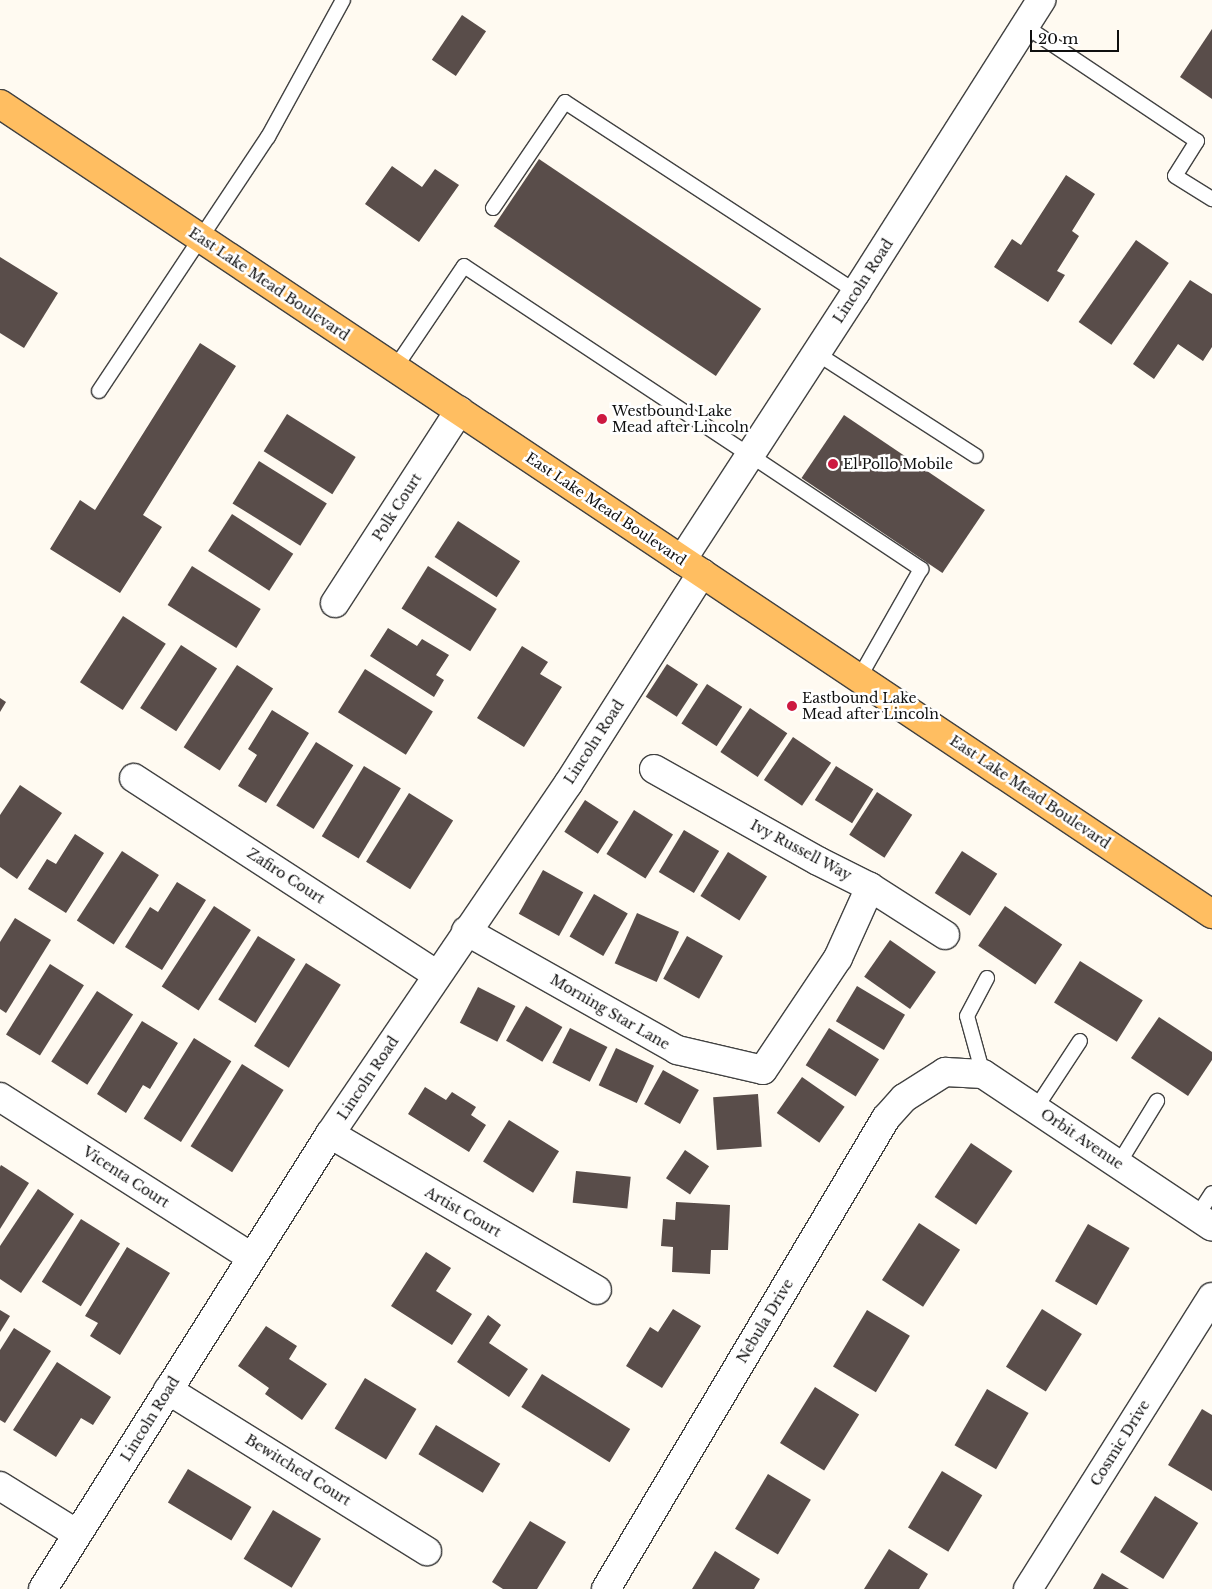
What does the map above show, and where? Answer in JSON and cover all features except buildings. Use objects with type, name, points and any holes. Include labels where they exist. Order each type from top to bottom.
[{"type":"main road","name":"East Lake Mead Boulevard","points":[[0,104],[1212,914]]},
{"type":"street","name":"Lincoln Road","points":[[43,1589],[330,1134],[466,931],[568,784],[692,566],[750,455],[1041,0]]},
{"type":"street","name":"Polk Court","points":[[336,603],[459,411]]},
{"type":"street","name":"Ivy Russell Way","points":[[654,769],[818,861],[870,887],[945,934]]},
{"type":"street","name":"Zafiro Court","points":[[134,778],[437,974]]},
{"type":"street","name":"Morning Star Lane","points":[[466,931],[677,1050],[763,1070],[838,958],[870,887]]},
{"type":"street","name":"Orbit Avenue","points":[[945,1072],[983,1074],[1204,1222]]},
{"type":"street","name":"Nebula Drive","points":[[606,1589],[886,1118],[904,1098],[945,1072]]},
{"type":"street","name":"Vicenta Court","points":[[0,1096],[251,1257]]},
{"type":"street","name":"Artist Court","points":[[330,1134],[596,1290]]},
{"type":"street","name":"Cosmic Drive","points":[[1028,1589],[1212,1297]]},
{"type":"street","name":"Bewitched Court","points":[[168,1390],[428,1551]]},
{"type":"street","points":[[0,1486],[78,1534]]},
{"type":"lane","points":[[99,391],[268,137],[344,0]]},
{"type":"lane","points":[[1025,26],[1197,141],[1175,176],[1212,199]]},
{"type":"lane","points":[[493,208],[565,102],[856,292]]},
{"type":"lane","points":[[396,368],[464,266],[921,569],[859,678]]},
{"type":"lane","points":[[816,353],[976,456]]},
{"type":"lane","points":[[983,1074],[967,1016],[987,978]]},
{"type":"lane","points":[[1036,1108],[1080,1041]]},
{"type":"lane","points":[[1119,1164],[1158,1101]]},
{"type":"lane","points":[[1204,1222],[1212,1193]]},
{"type":"place","name":"Westbound Lake Mead after Lincoln","points":[[602,419]]},
{"type":"place","name":"El Pollo Mobile","points":[[833,464]]},
{"type":"place","name":"Eastbound Lake Mead after Lincoln","points":[[792,706]]}]
